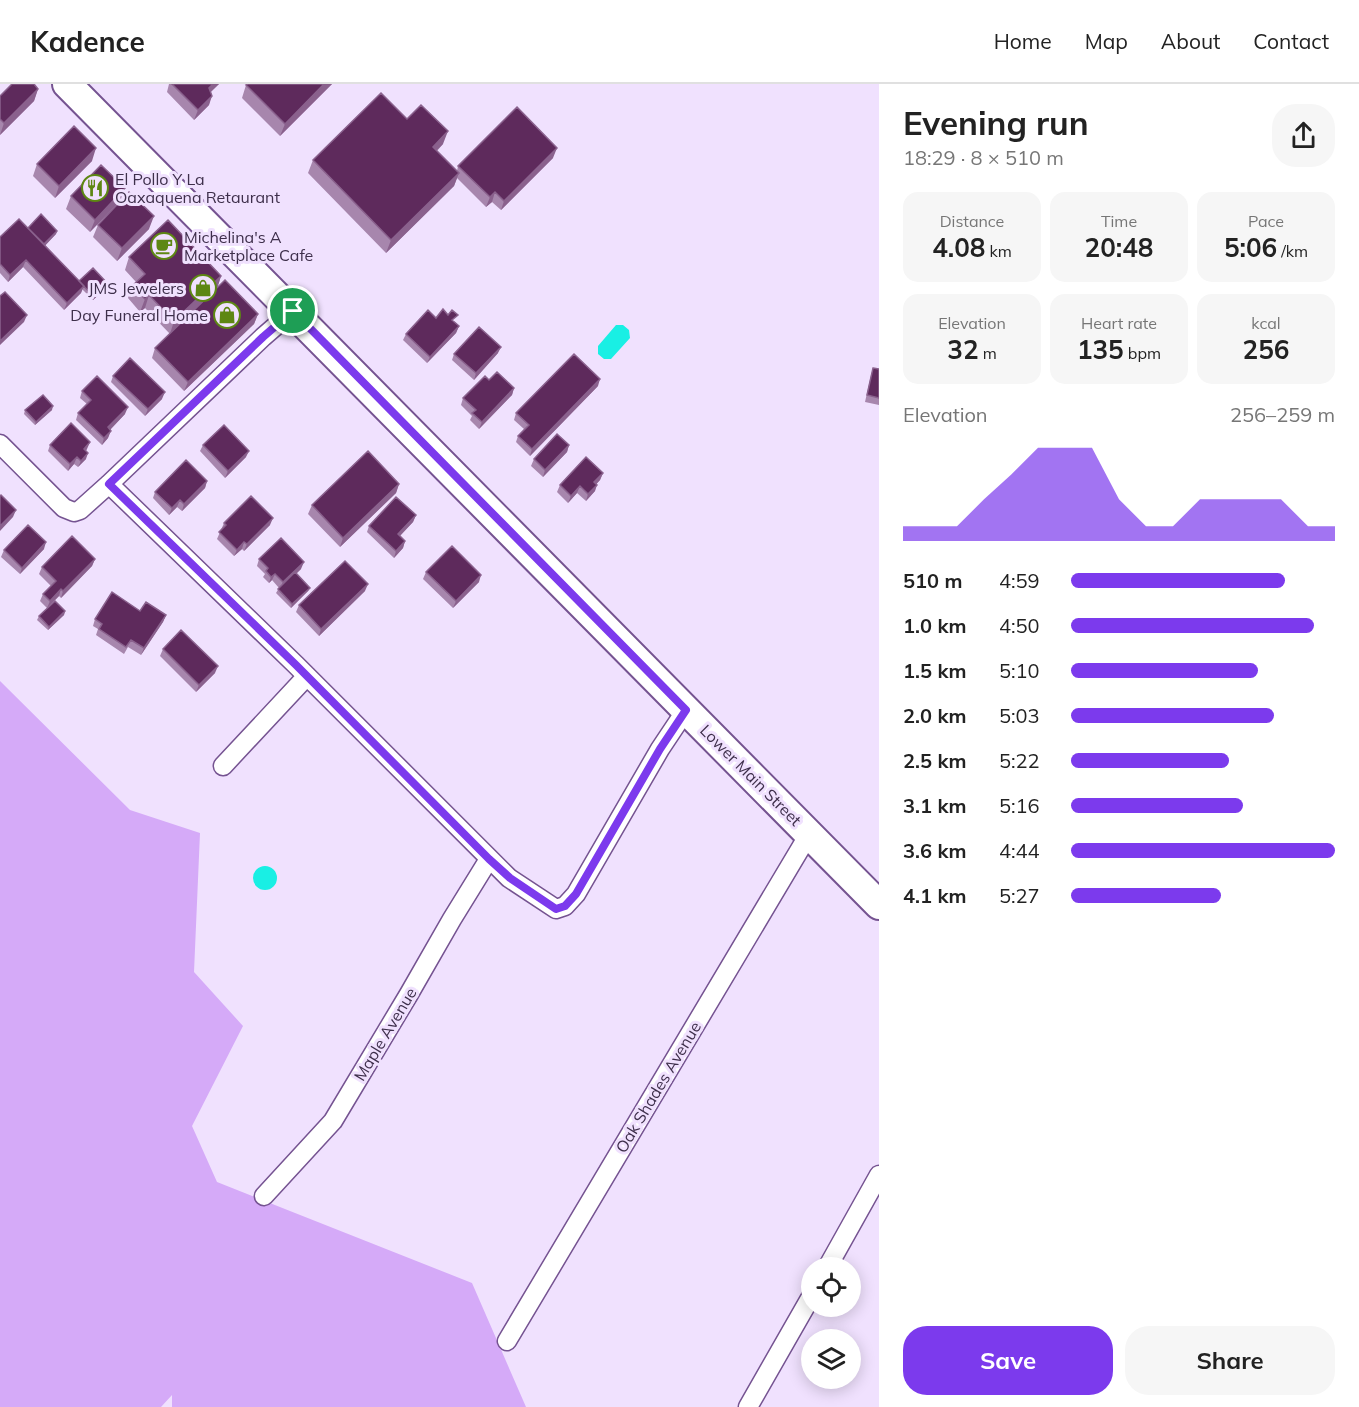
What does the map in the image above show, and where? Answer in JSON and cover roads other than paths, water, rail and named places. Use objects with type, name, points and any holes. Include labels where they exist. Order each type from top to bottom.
[{"type":"main road","name":"Lower Main Street","points":[[68,84],[879,905]]},
{"type":"street","points":[[0,444],[64,508],[74,512],[80,510],[293,311]]},
{"type":"street","points":[[109,484],[307,676],[489,859],[510,878],[556,909],[565,906],[576,894],[660,749],[686,710]]},
{"type":"street","points":[[223,766],[307,676]]},
{"type":"street","name":"Oak Shades Avenue","points":[[507,1341],[809,834]]},
{"type":"street","name":"Maple Avenue","points":[[264,1196],[333,1121],[489,859]]},
{"type":"street","points":[[833,1257],[879,1175]]},
{"type":"street","points":[[748,1407],[801,1314]]},
{"type":"place","name":"El Pollo Y La Oaxaquena Retaurant","points":[[95,188]]},
{"type":"place","name":"Michelina's A Marketplace Cafe","points":[[164,246]]},
{"type":"place","name":"JMS Jewelers","points":[[203,288]]},
{"type":"place","name":"Day Funeral Home","points":[[227,315]]}]
